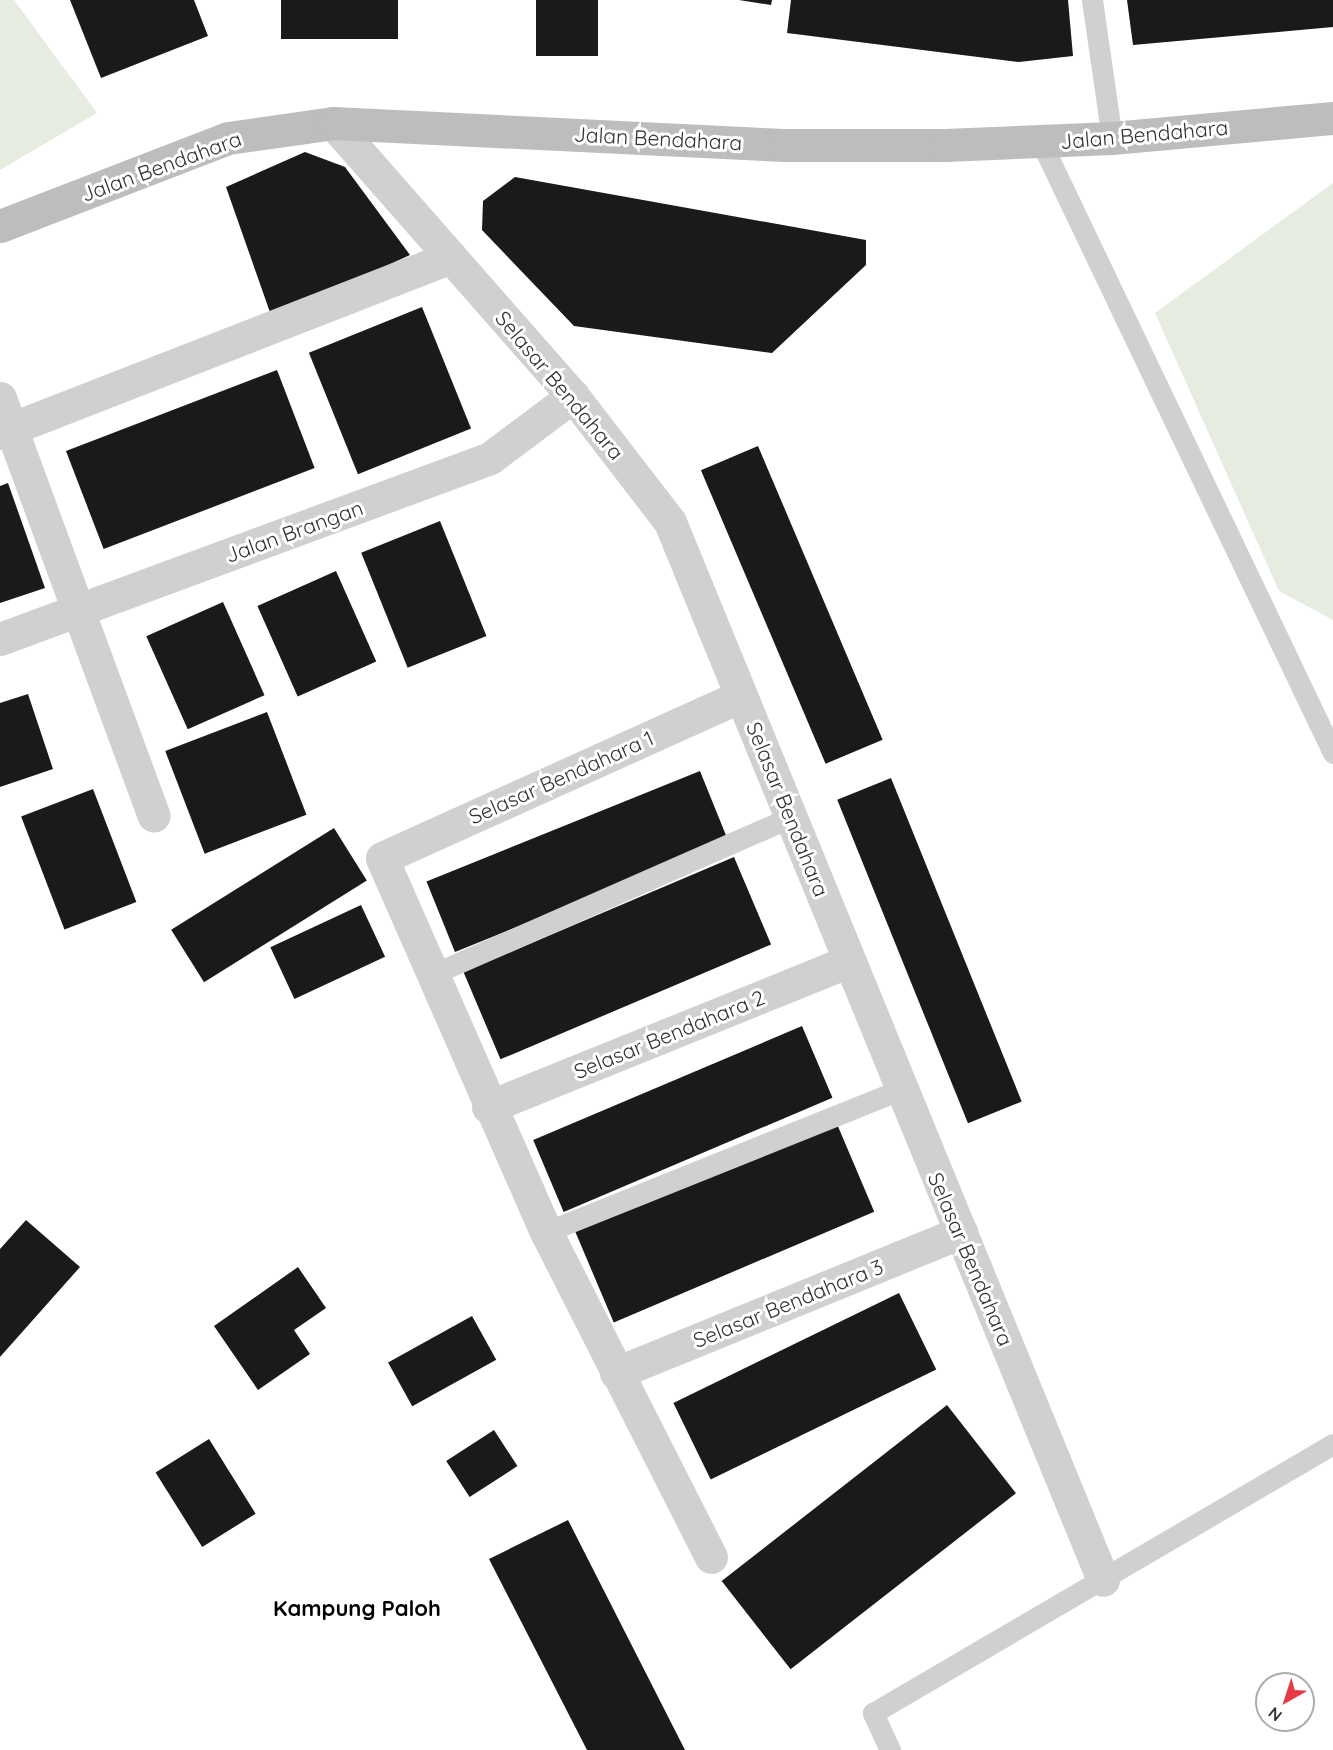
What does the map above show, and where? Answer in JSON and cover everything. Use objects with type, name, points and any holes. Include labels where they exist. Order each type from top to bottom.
[{"type":"main road","name":"Jalan Bendahara","points":[[0,226],[228,138],[333,123],[784,145],[1041,142],[1112,138],[1333,118]]},
{"type":"street","name":"Selasar Bendahara","points":[[333,123],[573,396],[670,522],[850,961],[900,1090],[961,1232],[1103,1580]]},
{"type":"street","points":[[6,431],[451,257]]},
{"type":"street","name":"Jalan Brangan","points":[[0,639],[490,458],[573,396]]},
{"type":"street","points":[[0,398],[6,431],[77,609],[154,816]]},
{"type":"street","name":"Selasar Bendahara 1","points":[[431,975],[381,858],[741,696]]},
{"type":"street","name":"Selasar Bendahara 2","points":[[488,1107],[850,961]]},
{"type":"street","points":[[431,975],[488,1107],[546,1232],[711,1557]]},
{"type":"street","name":"Selasar Bendahara 3","points":[[616,1373],[961,1232]]},
{"type":"lane","points":[[1092,0],[1112,138]]},
{"type":"lane","points":[[1041,142],[1333,753]]},
{"type":"lane","points":[[431,975],[791,817]]},
{"type":"lane","points":[[546,1232],[900,1090]]},
{"type":"lane","points":[[890,1750],[873,1713],[1333,1444]]},
{"type":"shaded area","points":[[0,0],[14,0],[97,113],[0,170]]},
{"type":"shaded area","points":[[1333,183],[1333,620],[1279,591],[1155,313]]},
{"type":"building","points":[[70,0],[194,0],[208,36],[101,78]]},
{"type":"building","points":[[281,0],[398,0],[398,39],[281,39]]},
{"type":"building","points":[[536,0],[598,0],[598,56],[536,56]]},
{"type":"building","points":[[739,0],[772,0],[771,5]]},
{"type":"building","points":[[791,0],[1068,0],[1073,56],[1019,62],[787,33]]},
{"type":"building","points":[[1127,0],[1333,0],[1333,27],[1133,45]]},
{"type":"building","points":[[305,152],[345,167],[410,255],[272,318],[226,187]]},
{"type":"building","points":[[515,177],[866,240],[866,265],[772,353],[574,326],[482,230],[483,201]]},
{"type":"building","points":[[422,307],[471,428],[358,474],[309,353]]},
{"type":"building","points":[[277,370],[315,468],[104,549],[66,451]]},
{"type":"building","points":[[758,446],[883,740],[826,764],[701,470]]},
{"type":"building","points":[[8,483],[45,588],[0,603],[0,486]]},
{"type":"building","points":[[440,521],[486,636],[408,668],[361,553]]},
{"type":"building","points":[[336,571],[376,661],[298,696],[257,606]]},
{"type":"building","points":[[223,602],[264,695],[188,729],[146,636]]},
{"type":"building","points":[[28,694],[53,769],[0,787],[0,703]]},
{"type":"building","points":[[267,712],[306,815],[205,854],[165,751]]},
{"type":"building","points":[[700,771],[728,841],[455,952],[426,882]]},
{"type":"building","points":[[891,778],[1022,1102],[968,1123],[837,800]]},
{"type":"building","points":[[93,789],[136,902],[64,930],[21,817]]},
{"type":"building","points":[[334,828],[367,881],[204,982],[171,930]]},
{"type":"building","points":[[734,857],[771,944],[500,1059],[463,972]]},
{"type":"building","points":[[361,905],[385,957],[294,999],[270,947]]},
{"type":"building","points":[[802,1026],[832,1098],[564,1212],[533,1140]]},
{"type":"building","points":[[834,1117],[874,1212],[614,1322],[573,1228]]},
{"type":"building","points":[[26,1220],[80,1267],[0,1357],[0,1249]]},
{"type":"building","points":[[298,1267],[326,1308],[294,1330],[310,1354],[258,1390],[214,1326]]},
{"type":"building","points":[[899,1293],[936,1369],[711,1479],[673,1403]]},
{"type":"building","points":[[472,1316],[496,1360],[412,1406],[388,1363]]},
{"type":"building","points":[[947,1405],[1016,1493],[791,1669],[722,1581]]},
{"type":"building","points":[[494,1430],[517,1466],[470,1497],[446,1461]]},
{"type":"building","points":[[209,1439],[256,1514],[202,1547],[156,1472]]},
{"type":"building","points":[[568,1520],[685,1750],[587,1750],[489,1559]]},
{"type":"district","name":"Kampung Paloh","points":[[357,1609]]}]
